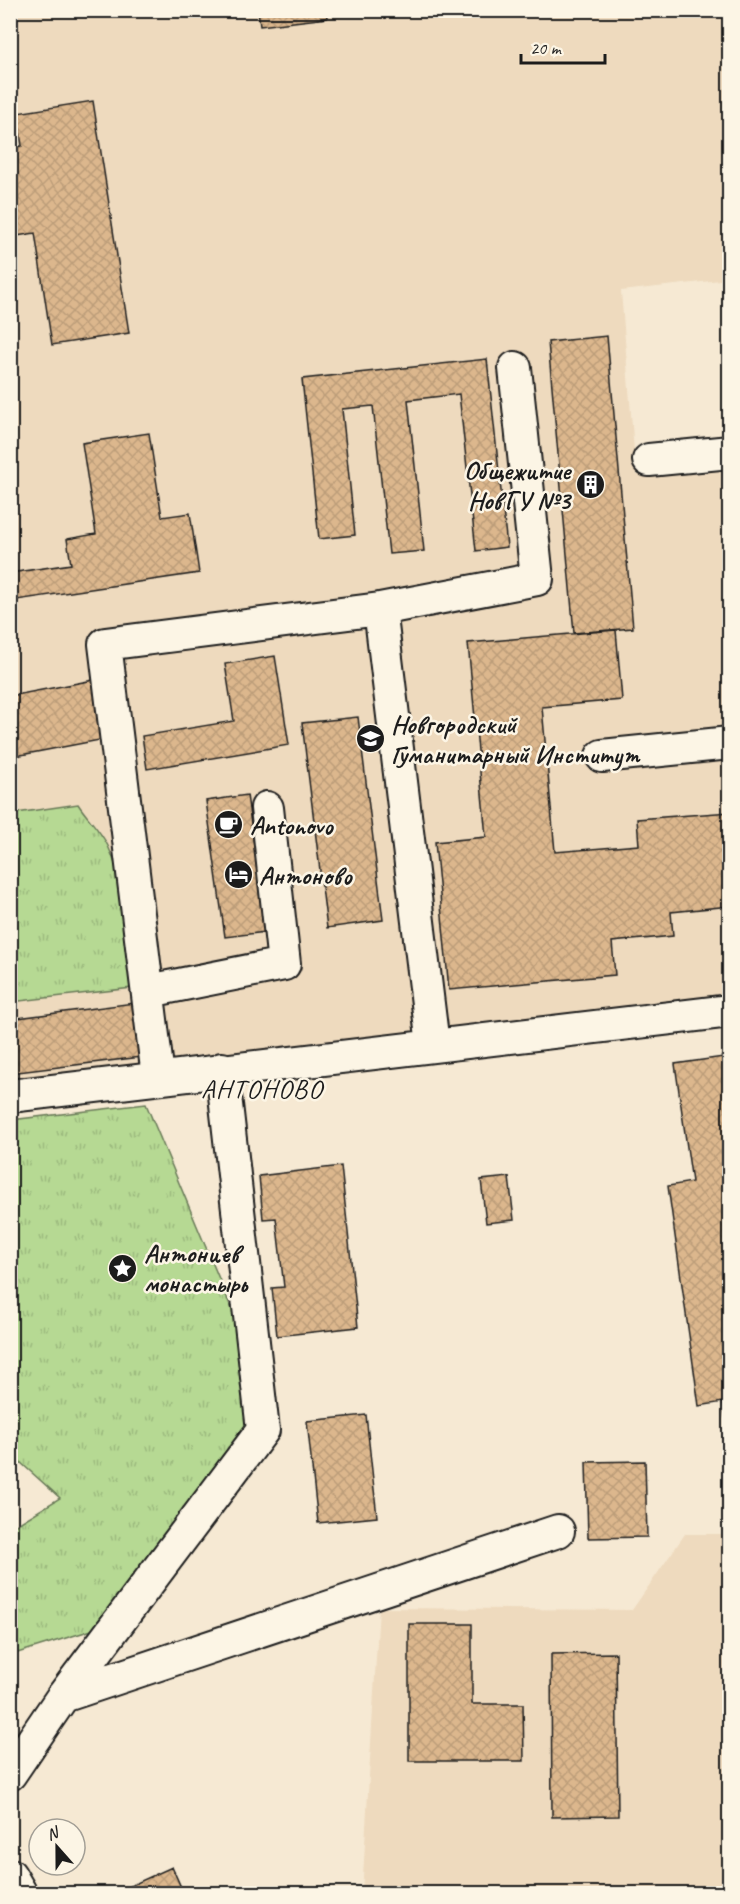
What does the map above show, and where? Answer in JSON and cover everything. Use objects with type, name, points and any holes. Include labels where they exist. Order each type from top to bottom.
[{"type":"lane","points":[[158,1077],[105,644],[380,609],[537,579],[515,368]]},
{"type":"lane","points":[[649,460],[729,452]]},
{"type":"lane","points":[[380,609],[433,1045]]},
{"type":"lane","points":[[602,756],[729,743]]},
{"type":"lane","points":[[149,991],[284,964],[267,808]]},
{"type":"lane","points":[[10,1096],[222,1069],[729,1011]]},
{"type":"lane","points":[[10,1774],[63,1696],[263,1430],[222,1069]]},
{"type":"lane","points":[[63,1696],[558,1531]]},
{"type":"lane","points":[[10,1875],[21,1893]]},
{"type":"shaded area","name":"Новгородский Гуманитарный Институт","points":[[10,11],[729,11],[729,279],[621,291],[636,475],[729,468],[729,1002],[11,1088]]},
{"type":"shaded area","points":[[685,1534],[729,1534],[729,1893],[362,1894],[379,1608],[632,1610]]},
{"type":"green space","points":[[78,804],[105,840],[115,863],[122,898],[128,970],[132,988],[11,1002],[10,814]]},
{"type":"green space","name":"Антониев монастырь","points":[[146,1104],[238,1324],[252,1424],[95,1629],[11,1655],[11,1528],[60,1498],[11,1454],[11,1120]]},
{"type":"building","points":[[258,10],[326,10],[327,18],[260,26]]},
{"type":"building","points":[[93,101],[129,333],[52,345],[35,233],[10,237],[10,148],[22,146],[17,113]]},
{"type":"building","points":[[730,289],[730,326],[724,290]]},
{"type":"building","name":"Общежитие НовГУ №3","points":[[607,336],[633,628],[574,633],[548,342]]},
{"type":"building","points":[[487,359],[507,547],[476,551],[459,394],[408,400],[424,551],[389,554],[373,406],[342,409],[355,535],[319,539],[302,379]]},
{"type":"building","points":[[149,433],[162,517],[190,513],[199,573],[10,601],[10,573],[71,564],[67,539],[96,534],[82,443]]},
{"type":"building","points":[[616,630],[622,700],[542,707],[555,852],[639,845],[637,819],[730,812],[730,906],[671,912],[673,936],[612,942],[615,975],[449,990],[435,842],[486,837],[468,643]]},
{"type":"building","points":[[275,656],[289,745],[147,769],[142,736],[234,721],[225,664]]},
{"type":"building","points":[[94,680],[105,739],[10,757],[10,696]]},
{"type":"building","points":[[358,717],[383,920],[327,928],[302,723]]},
{"type":"building","points":[[247,795],[266,932],[225,937],[206,801]]},
{"type":"building","points":[[134,1003],[141,1057],[10,1073],[10,1019]]},
{"type":"building","points":[[730,1056],[730,1447],[723,1402],[699,1406],[668,1186],[692,1182],[675,1064]]},
{"type":"building","points":[[341,1166],[358,1327],[277,1336],[272,1288],[284,1287],[276,1218],[263,1219],[259,1176]]},
{"type":"building","points":[[509,1177],[514,1220],[486,1223],[481,1180]]},
{"type":"building","points":[[366,1415],[377,1517],[318,1523],[307,1421]]},
{"type":"building","points":[[645,1461],[647,1537],[588,1538],[586,1462]]},
{"type":"building","points":[[409,1624],[472,1624],[472,1704],[523,1704],[524,1761],[409,1761]]},
{"type":"building","points":[[616,1653],[618,1816],[552,1817],[551,1654]]},
{"type":"building","points":[[172,1867],[184,1894],[123,1894],[121,1890]]},
{"type":"place","name":"Общежитие НовГУ №3","points":[[591,485]]},
{"type":"place","name":"Новгородский Гуманитарный Институт","points":[[370,739]]},
{"type":"place","name":"Antonovo","points":[[229,825]]},
{"type":"place","name":"Антоново","points":[[238,875]]},
{"type":"place","name":"Антониев монастырь","points":[[123,1268]]},
{"type":"district","name":"АНТОНОВО","points":[[262,1089]]}]
